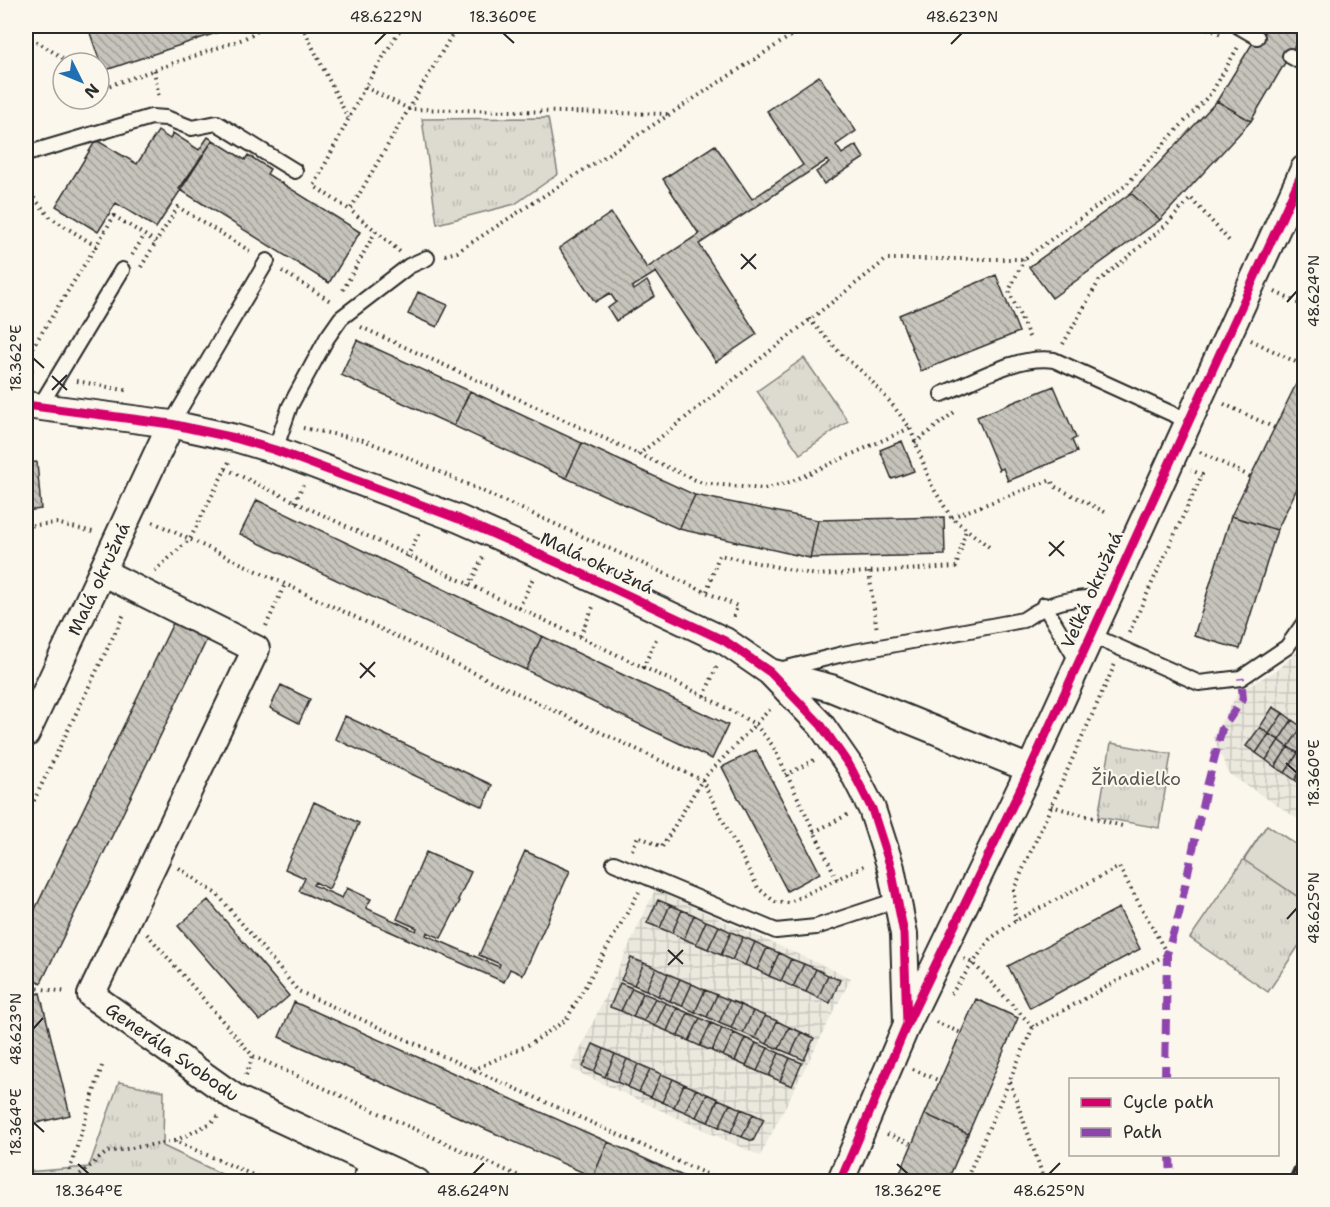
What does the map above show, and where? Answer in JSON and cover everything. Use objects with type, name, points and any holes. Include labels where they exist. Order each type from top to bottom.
[{"type":"street","name":"Veľká okružná","points":[[907,1024],[1030,769],[1305,169]]},
{"type":"street","name":"Malá okružná","points":[[33,405],[171,424],[235,438],[275,450],[459,519],[570,568],[725,641],[770,672],[821,724],[851,768],[872,809],[886,854],[904,934],[907,1024]]},
{"type":"street","name":"Malá okružná","points":[[26,734],[171,424]]},
{"type":"street","points":[[91,995],[256,649],[102,572]]},
{"type":"street","name":"Malá okružná","points":[[770,672],[831,688],[1030,769]]},
{"type":"street","name":"Generála Svobodu","points":[[91,995],[237,1099],[364,1171],[417,1182]]},
{"type":"street","points":[[840,1182],[907,1024]]},
{"type":"lane","points":[[1290,56],[1305,64]]},
{"type":"lane","points":[[26,154],[158,118],[192,128],[217,123],[295,171]]},
{"type":"lane","points":[[275,450],[290,406],[327,338],[342,318],[409,266],[427,258]]},
{"type":"lane","points":[[171,424],[267,261]]},
{"type":"lane","points":[[33,405],[58,377],[122,270]]},
{"type":"lane","points":[[942,394],[1024,361],[1038,358],[1054,360],[1188,421]]},
{"type":"lane","points":[[770,672],[879,647],[1023,620],[1044,605],[1065,599],[1108,596]]},
{"type":"lane","points":[[1044,605],[1078,662]]},
{"type":"lane","points":[[1090,635],[1199,683],[1241,678],[1287,647],[1305,623]]},
{"type":"lane","points":[[619,865],[776,931],[816,927],[897,900]]},
{"type":"path","points":[[111,85],[243,39],[267,26]]},
{"type":"path","points":[[302,26],[349,118]]},
{"type":"path","points":[[402,26],[365,87],[314,186],[398,247],[409,266]]},
{"type":"path","points":[[350,210],[457,26]]},
{"type":"path","points":[[427,258],[457,252],[806,26]]},
{"type":"path","points":[[1038,358],[1009,291],[1024,259],[1125,186],[1212,92],[1247,31]]},
{"type":"path","points":[[26,35],[52,51]]},
{"type":"path","points":[[154,70],[160,92]]},
{"type":"path","points":[[365,87],[409,109],[670,114]]},
{"type":"path","points":[[26,189],[51,218],[96,246]]},
{"type":"path","points":[[1054,360],[1099,281],[1165,226],[1191,198],[1231,243]]},
{"type":"path","points":[[26,358],[114,216],[156,242],[178,207],[335,304],[376,231]]},
{"type":"path","points":[[638,455],[887,259],[1024,259]]},
{"type":"path","points":[[1268,288],[1305,306]]},
{"type":"path","points":[[342,318],[702,483],[764,489],[790,482],[910,428]]},
{"type":"path","points":[[809,319],[842,355],[880,390],[910,428],[932,486],[951,518],[989,547]]},
{"type":"path","points":[[1245,337],[1305,366]]},
{"type":"path","points":[[26,370],[136,392]]},
{"type":"path","points":[[1216,400],[1275,428]]},
{"type":"path","points":[[284,424],[363,440],[402,455],[706,591],[737,606],[730,628]]},
{"type":"path","points":[[1193,449],[1251,477]]},
{"type":"path","points":[[26,818],[136,589],[190,539],[231,455]]},
{"type":"path","points":[[1015,921],[1014,889],[1202,475],[1185,467]]},
{"type":"path","points":[[226,469],[468,586],[580,636],[642,668],[704,696],[755,724],[773,746],[837,879]]},
{"type":"path","points":[[951,518],[1051,480],[1054,486],[1105,512]]},
{"type":"path","points":[[295,502],[303,484]]},
{"type":"path","points":[[130,512],[702,780],[758,888],[775,902],[788,903],[886,854]]},
{"type":"path","points":[[26,526],[56,523],[118,538]]},
{"type":"path","points":[[706,591],[719,555],[816,575],[956,567],[966,530]]},
{"type":"path","points":[[407,557],[420,531]]},
{"type":"path","points":[[468,586],[487,549]]},
{"type":"path","points":[[519,608],[536,572]]},
{"type":"path","points":[[869,572],[879,647]]},
{"type":"path","points":[[256,649],[285,584]]},
{"type":"path","points":[[580,636],[597,598]]},
{"type":"path","points":[[642,668],[661,628]]},
{"type":"path","points":[[704,696],[721,657]]},
{"type":"path","points":[[619,865],[638,836],[662,847],[702,780],[788,690]]},
{"type":"path","points":[[786,775],[822,756]]},
{"type":"path","points":[[1051,807],[1122,825]]},
{"type":"path","points":[[814,832],[855,811]]},
{"type":"path","points":[[158,854],[218,895],[298,991],[724,1182]]},
{"type":"path","points":[[946,1001],[990,939],[1015,921],[1119,867],[1167,954],[1034,1028],[965,1182]]},
{"type":"path","points":[[472,1070],[530,1044],[566,1020],[647,878]]},
{"type":"path","points":[[130,914],[253,1056],[532,1182]]},
{"type":"path","points":[[973,963],[1034,1028]]},
{"type":"path","points":[[26,987],[91,995]]},
{"type":"path","points":[[940,1011],[933,1020],[961,1033]]},
{"type":"path","points":[[66,1182],[102,1066]]},
{"type":"path","points":[[910,1068],[940,1081]]},
{"type":"path","points":[[1010,1082],[1045,1182]]},
{"type":"path","points":[[71,1182],[106,1152],[175,1141],[209,1124],[237,1099]]},
{"type":"path","points":[[883,1133],[912,1144]]},
{"type":"path","points":[[175,1141],[269,1182]]},
{"type":"shaded area","points":[[1304,646],[1304,823],[1229,774],[1213,737],[1239,691],[1277,670]]},
{"type":"shaded area","points":[[655,890],[851,978],[760,1156],[571,1069]]},
{"type":"green space","points":[[548,118],[558,174],[515,204],[437,224],[422,119]]},
{"type":"green space","points":[[804,358],[848,421],[800,454],[757,391]]},
{"type":"green space","name":"Žihadielko","points":[[1111,743],[1171,754],[1159,828],[1098,817]]},
{"type":"green space","points":[[1267,825],[1304,850],[1304,938],[1268,992],[1190,938]]},
{"type":"green space","points":[[1267,825],[1304,850],[1304,901],[1244,860]]},
{"type":"green space","points":[[119,1082],[164,1091],[163,1146],[236,1181],[26,1181],[26,1172],[89,1167]]},
{"type":"building","points":[[234,26],[111,68],[111,51],[96,51],[88,27]]},
{"type":"building","points":[[1263,26],[1304,26],[1304,30],[1251,121],[1217,101]]},
{"type":"building","points":[[819,76],[856,131],[836,145],[842,154],[856,145],[864,158],[824,184],[816,172],[829,163],[827,160],[699,244],[757,334],[716,362],[656,272],[632,287],[634,290],[647,281],[655,296],[616,321],[608,308],[616,302],[610,293],[595,302],[559,248],[611,213],[647,268],[699,234],[663,179],[715,145],[752,199],[803,165],[767,111]]},
{"type":"building","points":[[1217,101],[1251,121],[1160,220],[1131,193]]},
{"type":"building","points":[[158,131],[170,139],[173,133],[199,150],[208,137],[213,140],[156,228],[116,203],[98,232],[56,206],[96,140],[137,164]]},
{"type":"building","points":[[213,140],[245,160],[248,155],[270,169],[267,174],[360,232],[329,283],[179,189]]},
{"type":"building","points":[[1131,193],[1160,220],[1052,298],[1029,267]]},
{"type":"building","points":[[996,275],[1019,332],[921,371],[899,315]]},
{"type":"building","points":[[418,292],[448,305],[437,327],[408,314]]},
{"type":"building","points":[[357,340],[470,391],[454,426],[341,375]]},
{"type":"building","points":[[1304,368],[1304,474],[1277,530],[1231,516]]},
{"type":"building","points":[[1054,386],[1076,438],[1072,440],[1077,452],[1008,481],[1003,468],[999,470],[977,417]]},
{"type":"building","points":[[470,391],[582,443],[566,478],[454,426]]},
{"type":"building","points":[[902,441],[914,471],[892,479],[880,450]]},
{"type":"building","points":[[582,443],[695,495],[679,529],[566,478]]},
{"type":"building","points":[[37,462],[41,509],[26,511],[26,463]]},
{"type":"building","points":[[695,495],[818,520],[810,558],[679,529]]},
{"type":"building","points":[[257,500],[542,636],[526,670],[240,534]]},
{"type":"building","points":[[1231,516],[1277,530],[1240,649],[1194,636]]},
{"type":"building","points":[[944,517],[945,555],[810,558],[818,520]]},
{"type":"building","points":[[175,619],[209,635],[41,983],[26,975],[26,928]]},
{"type":"building","points":[[542,636],[728,725],[712,759],[526,670]]},
{"type":"building","points":[[281,685],[310,699],[299,723],[270,708]]},
{"type":"building","points":[[1273,707],[1283,713],[1269,734],[1260,727]]},
{"type":"building","points":[[1283,713],[1292,720],[1279,740],[1269,734]]},
{"type":"building","points":[[345,716],[492,785],[483,807],[335,739]]},
{"type":"building","points":[[1292,720],[1302,727],[1288,747],[1279,740]]},
{"type":"building","points":[[1260,727],[1269,734],[1256,753],[1246,746]]},
{"type":"building","points":[[1302,727],[1304,744],[1298,753],[1288,747]]},
{"type":"building","points":[[1269,734],[1279,740],[1266,760],[1256,753]]},
{"type":"building","points":[[1279,740],[1288,747],[1275,767],[1266,760]]},
{"type":"building","points":[[1288,747],[1298,753],[1285,773],[1275,767]]},
{"type":"building","points":[[756,750],[820,873],[787,891],[722,767]]},
{"type":"building","points":[[1298,753],[1304,757],[1304,765],[1295,780],[1285,773]]},
{"type":"building","points":[[1304,765],[1304,786],[1295,780]]},
{"type":"building","points":[[314,802],[359,823],[329,889],[315,882],[313,885],[342,898],[347,888],[371,899],[366,908],[416,931],[417,928],[397,919],[426,852],[471,872],[458,900],[460,901],[441,938],[427,932],[426,935],[499,967],[500,964],[479,955],[525,851],[570,871],[523,975],[510,969],[504,982],[299,891],[305,878],[285,869]]},
{"type":"building","points":[[208,900],[289,996],[260,1021],[178,926]]},
{"type":"building","points":[[658,900],[670,905],[660,928],[647,923]]},
{"type":"building","points":[[670,905],[682,910],[672,933],[660,928]]},
{"type":"building","points":[[1119,908],[1140,949],[1030,1008],[1008,966]]},
{"type":"building","points":[[682,910],[694,915],[684,939],[672,933]]},
{"type":"building","points":[[694,915],[706,921],[696,944],[684,939]]},
{"type":"building","points":[[706,921],[719,926],[708,949],[696,944]]},
{"type":"building","points":[[719,926],[731,932],[721,955],[708,949]]},
{"type":"building","points":[[731,932],[743,937],[732,960],[721,955]]},
{"type":"building","points":[[743,937],[755,942],[745,965],[732,960]]},
{"type":"building","points":[[755,942],[767,948],[757,970],[745,965]]},
{"type":"building","points":[[767,948],[779,953],[769,976],[757,970]]},
{"type":"building","points":[[779,953],[791,959],[781,981],[769,976]]},
{"type":"building","points":[[631,958],[644,963],[634,985],[621,980]]},
{"type":"building","points":[[791,959],[804,964],[793,987],[781,981]]},
{"type":"building","points":[[644,963],[656,968],[646,990],[634,985]]},
{"type":"building","points":[[804,964],[816,969],[806,992],[793,987]]},
{"type":"building","points":[[656,968],[668,974],[658,996],[646,990]]},
{"type":"building","points":[[816,969],[828,975],[818,998],[806,992]]},
{"type":"building","points":[[668,974],[680,979],[670,1001],[658,996]]},
{"type":"building","points":[[828,975],[840,980],[830,1003],[818,998]]},
{"type":"building","points":[[680,979],[692,984],[682,1006],[670,1001]]},
{"type":"building","points":[[620,983],[632,988],[621,1011],[610,1007]]},
{"type":"building","points":[[692,984],[705,990],[695,1012],[682,1006]]},
{"type":"building","points":[[632,988],[643,993],[633,1017],[621,1011]]},
{"type":"building","points":[[705,990],[717,995],[707,1017],[695,1012]]},
{"type":"building","points":[[40,993],[70,1115],[32,1124],[26,1094],[26,997]]},
{"type":"building","points":[[643,993],[655,998],[644,1021],[633,1017]]},
{"type":"building","points":[[717,995],[729,1000],[719,1023],[707,1017]]},
{"type":"building","points":[[655,998],[666,1003],[655,1026],[644,1021]]},
{"type":"building","points":[[976,999],[1018,1018],[968,1134],[925,1114]]},
{"type":"building","points":[[729,1000],[741,1005],[731,1028],[719,1023]]},
{"type":"building","points":[[294,1002],[608,1142],[593,1177],[279,1037]]},
{"type":"building","points":[[666,1003],[677,1008],[667,1031],[655,1026]]},
{"type":"building","points":[[741,1005],[753,1011],[743,1033],[731,1028]]},
{"type":"building","points":[[677,1008],[688,1013],[678,1036],[667,1031]]},
{"type":"building","points":[[753,1011],[765,1016],[755,1038],[743,1033]]},
{"type":"building","points":[[688,1013],[700,1018],[689,1041],[678,1036]]},
{"type":"building","points":[[765,1016],[777,1021],[767,1044],[755,1038]]},
{"type":"building","points":[[700,1018],[711,1023],[700,1046],[689,1041]]},
{"type":"building","points":[[777,1021],[789,1027],[779,1049],[767,1044]]},
{"type":"building","points":[[711,1023],[722,1028],[712,1051],[700,1046]]},
{"type":"building","points":[[789,1027],[801,1032],[791,1054],[779,1049]]},
{"type":"building","points":[[722,1028],[734,1033],[723,1056],[712,1051]]},
{"type":"building","points":[[801,1032],[814,1038],[804,1060],[791,1054]]},
{"type":"building","points":[[734,1033],[745,1038],[735,1061],[723,1056]]},
{"type":"building","points":[[745,1038],[756,1043],[746,1066],[735,1061]]},
{"type":"building","points":[[756,1043],[768,1048],[757,1071],[746,1066]]},
{"type":"building","points":[[593,1044],[604,1049],[594,1072],[583,1067]]},
{"type":"building","points":[[768,1048],[779,1053],[769,1076],[757,1071]]},
{"type":"building","points":[[604,1049],[615,1054],[605,1077],[594,1072]]},
{"type":"building","points":[[779,1053],[790,1058],[780,1081],[769,1076]]},
{"type":"building","points":[[615,1054],[627,1059],[617,1082],[605,1077]]},
{"type":"building","points":[[790,1058],[802,1063],[792,1086],[780,1081]]},
{"type":"building","points":[[627,1059],[638,1064],[628,1087],[617,1082]]},
{"type":"building","points":[[638,1064],[650,1069],[639,1092],[628,1087]]},
{"type":"building","points":[[650,1069],[661,1074],[651,1097],[639,1092]]},
{"type":"building","points":[[661,1074],[673,1079],[662,1102],[651,1097]]},
{"type":"building","points":[[673,1079],[684,1084],[674,1107],[662,1102]]},
{"type":"building","points":[[684,1084],[696,1089],[685,1112],[674,1107]]},
{"type":"building","points":[[696,1089],[707,1094],[696,1117],[685,1112]]},
{"type":"building","points":[[707,1094],[718,1099],[708,1122],[696,1117]]},
{"type":"building","points":[[718,1099],[730,1104],[719,1127],[708,1122]]},
{"type":"building","points":[[730,1104],[741,1109],[731,1132],[719,1127]]},
{"type":"building","points":[[741,1109],[753,1114],[742,1137],[731,1132]]},
{"type":"building","points":[[753,1114],[764,1119],[753,1141],[742,1137]]},
{"type":"building","points":[[925,1114],[968,1134],[947,1182],[896,1182]]},
{"type":"building","points":[[608,1142],[696,1182],[603,1182],[593,1177]]},
{"type":"railway","points":[[1289,1182],[1304,1149]]},
{"type":"marked path","points":[[1165,1078],[1167,954],[1179,914],[1204,798],[1222,729],[1243,699],[1241,678]]},
{"type":"marked path","points":[[1170,1156],[1171,1182]]},
{"type":"cycle path","points":[[840,1182],[907,1024],[1030,769],[1304,169]]},
{"type":"cycle path","points":[[26,405],[171,424],[235,438],[275,450],[459,519],[570,568],[725,641],[770,672],[821,725],[851,768],[872,809],[891,868],[904,934],[907,1024]]}]
